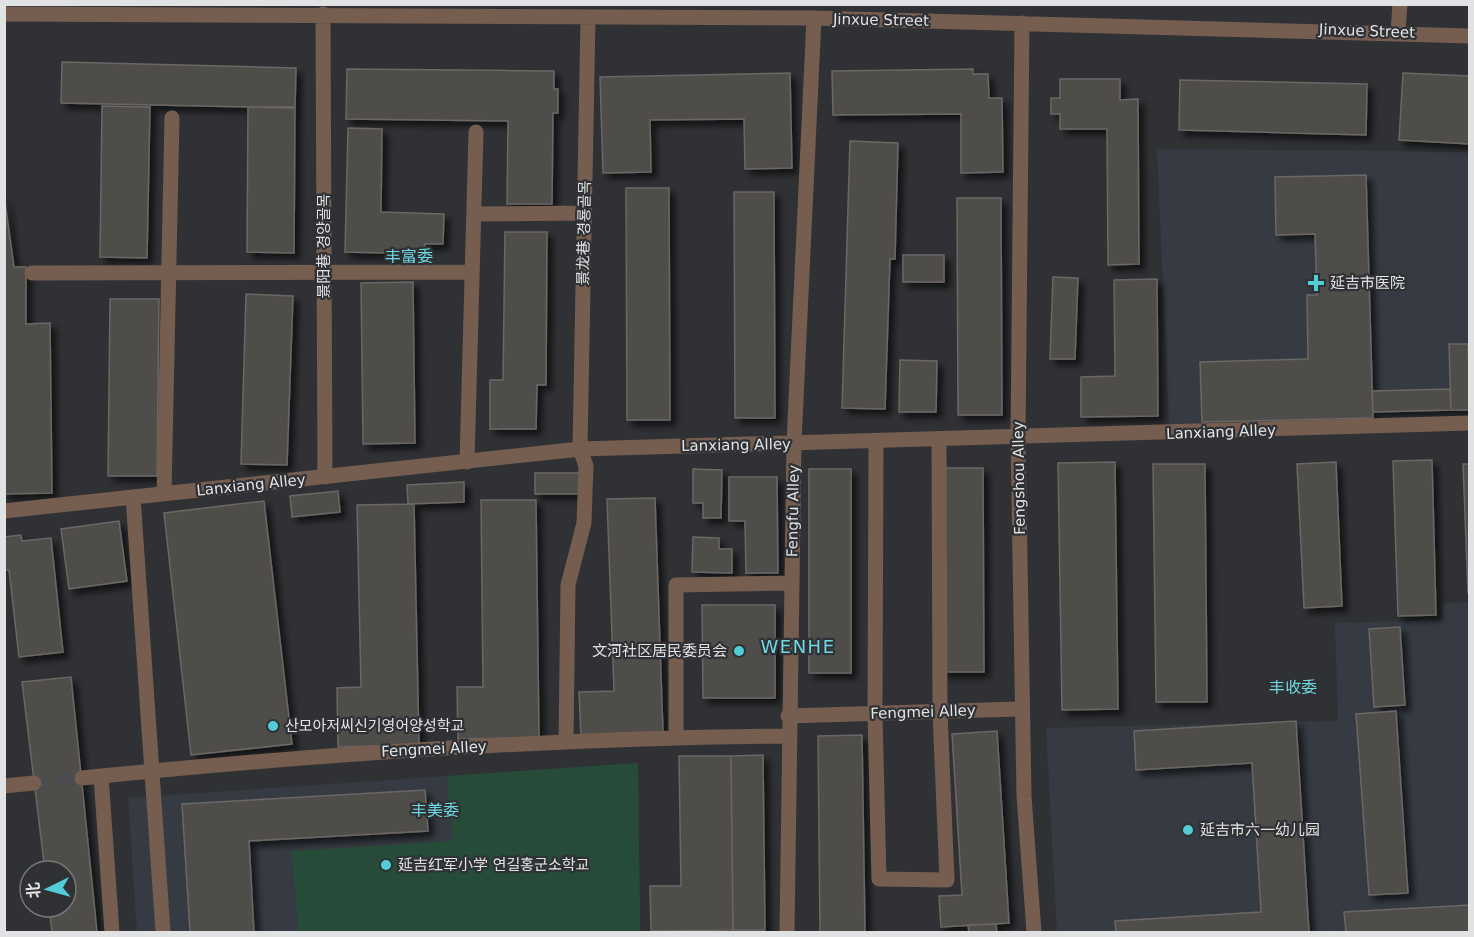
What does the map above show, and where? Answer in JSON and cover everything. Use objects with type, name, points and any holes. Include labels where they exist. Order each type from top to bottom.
[{"type":"street","points":[[1398,32],[1400,4]]},
{"type":"street","name":"Jinxue Street","points":[[4,14],[323,14],[367,10],[535,11],[588,17],[814,18],[843,12],[1022,23],[1398,32],[1470,36]]},
{"type":"street","name":"景阳巷 경양골목","points":[[323,14],[325,477]]},
{"type":"street","name":"景龙巷 경룡골목","points":[[566,742],[568,585],[584,523],[586,466],[580,449],[588,17]]},
{"type":"street","name":"Fengfu Alley","points":[[787,933],[788,716],[794,444],[814,18]]},
{"type":"street","name":"Fengshou Alley","points":[[1022,23],[1018,438],[1026,849],[1034,933]]},
{"type":"street","points":[[164,494],[172,118]]},
{"type":"street","points":[[467,462],[476,132]]},
{"type":"street","points":[[474,214],[585,213]]},
{"type":"street","points":[[32,273],[324,270],[472,272]]},
{"type":"street","name":"Lanxiang Alley","points":[[4,511],[580,449],[1470,423]]},
{"type":"street","points":[[876,441],[875,714],[879,879],[947,880],[940,712],[939,440]]},
{"type":"street","points":[[133,497],[163,933]]},
{"type":"street","points":[[676,737],[676,585],[791,583]]},
{"type":"street","name":"Fengmei Alley","points":[[788,716],[1022,709]]},
{"type":"street","name":"Fengmei Alley","points":[[82,778],[302,756],[676,737],[788,736]]},
{"type":"street","points":[[101,776],[112,933]]},
{"type":"street","points":[[4,786],[34,783]]},
{"type":"shaded area","name":"延吉市医院","points":[[1157,149],[1469,152],[1469,415],[1169,426]]},
{"type":"shaded area","points":[[1469,602],[1469,932],[1057,932],[1046,728],[1338,721],[1335,623],[1443,620],[1442,604]]},
{"type":"shaded area","name":"延吉红军小学 연길홍군소학교","points":[[638,763],[640,932],[137,932],[128,798]]},
{"type":"green space","points":[[638,763],[640,932],[298,932],[292,851],[453,841],[447,776]]},
{"type":"building","points":[[62,62],[296,68],[295,108],[61,103]]},
{"type":"building","points":[[347,69],[554,71],[554,89],[558,89],[558,113],[553,113],[552,204],[507,204],[508,121],[346,119]]},
{"type":"building","points":[[973,69],[973,74],[988,74],[989,98],[1002,98],[1003,172],[961,173],[961,114],[833,115],[832,71]]},
{"type":"building","points":[[790,73],[792,168],[745,169],[744,119],[650,120],[651,172],[603,173],[600,77]]},
{"type":"building","points":[[1403,73],[1470,76],[1470,144],[1399,140]]},
{"type":"building","points":[[1060,79],[1120,79],[1120,100],[1138,99],[1139,264],[1108,265],[1107,129],[1060,129],[1060,114],[1051,114],[1051,98],[1060,98]]},
{"type":"building","points":[[1180,80],[1367,84],[1366,135],[1179,130]]},
{"type":"building","points":[[102,106],[150,107],[147,258],[100,257]]},
{"type":"building","points":[[248,107],[295,107],[294,253],[247,252]]},
{"type":"building","points":[[348,128],[382,129],[381,212],[444,214],[443,244],[425,244],[425,254],[345,252]]},
{"type":"building","points":[[850,141],[898,143],[895,259],[890,259],[885,409],[842,408]]},
{"type":"building","points":[[1366,175],[1373,418],[1202,422],[1200,362],[1308,359],[1307,295],[1317,295],[1315,234],[1276,235],[1275,177]]},
{"type":"building","points":[[626,188],[669,188],[670,420],[627,420]]},
{"type":"building","points":[[734,192],[774,192],[775,418],[735,418]]},
{"type":"building","points":[[4,195],[14,267],[26,267],[26,324],[50,323],[52,493],[4,494]]},
{"type":"building","points":[[957,198],[1001,198],[1002,415],[958,415]]},
{"type":"building","points":[[505,232],[547,232],[546,385],[537,385],[536,429],[490,429],[490,380],[503,380]]},
{"type":"building","points":[[903,255],[944,255],[944,282],[903,282]]},
{"type":"building","points":[[1053,277],[1078,278],[1075,359],[1050,359]]},
{"type":"building","points":[[1157,279],[1158,416],[1081,417],[1081,377],[1115,376],[1114,280]]},
{"type":"building","points":[[413,282],[415,443],[363,444],[361,283]]},
{"type":"building","points":[[246,294],[293,296],[287,465],[241,464]]},
{"type":"building","points":[[110,299],[159,299],[157,476],[108,476]]},
{"type":"building","points":[[1449,344],[1468,344],[1470,410],[1451,410]]},
{"type":"building","points":[[900,360],[937,361],[936,412],[899,412]]},
{"type":"building","points":[[1450,389],[1451,410],[1373,412],[1372,391]]},
{"type":"building","points":[[1432,460],[1436,615],[1398,616],[1393,461]]},
{"type":"building","points":[[1115,462],[1118,709],[1062,710],[1058,463]]},
{"type":"building","points":[[1336,462],[1342,606],[1304,608],[1297,464]]},
{"type":"building","points":[[1153,464],[1205,464],[1207,702],[1156,702]]},
{"type":"building","points":[[1463,464],[1470,464],[1470,593],[1468,593]]},
{"type":"building","points":[[941,468],[983,468],[984,672],[941,672]]},
{"type":"building","points":[[693,469],[722,470],[721,518],[703,518],[703,503],[693,503]]},
{"type":"building","points":[[809,469],[851,469],[851,673],[809,673]]},
{"type":"building","points":[[535,473],[582,473],[583,494],[535,494]]},
{"type":"building","points":[[729,477],[777,477],[778,573],[746,573],[745,521],[729,521]]},
{"type":"building","points":[[464,482],[464,502],[408,504],[407,485]]},
{"type":"building","points":[[338,491],[340,512],[292,517],[290,496]]},
{"type":"building","points":[[655,498],[663,733],[581,736],[579,692],[614,691],[607,499]]},
{"type":"building","points":[[481,500],[536,500],[539,738],[458,739],[457,687],[483,687]]},
{"type":"building","points":[[264,501],[292,744],[191,755],[164,513]]},
{"type":"building","points":[[414,504],[419,745],[338,747],[337,688],[361,687],[357,505]]},
{"type":"building","points":[[119,521],[127,581],[69,589],[61,529]]},
{"type":"building","points":[[21,535],[22,541],[51,538],[63,652],[19,657],[9,570],[4,570],[4,537]]},
{"type":"building","points":[[693,537],[719,538],[719,549],[732,549],[732,573],[692,572]]},
{"type":"building","name":"文河社区居民委员会","points":[[702,605],[775,605],[775,698],[703,698]]},
{"type":"building","points":[[1400,627],[1405,705],[1374,707],[1369,629]]},
{"type":"building","points":[[71,677],[97,932],[52,932],[50,919],[78,919],[78,859],[44,859],[22,682]]},
{"type":"building","points":[[1396,711],[1408,893],[1369,895],[1356,714]]},
{"type":"building","points":[[1296,721],[1309,932],[1116,932],[1115,921],[1261,912],[1252,763],[1136,770],[1134,731]]},
{"type":"building","points":[[997,731],[1009,923],[941,927],[939,896],[962,895],[952,734]]},
{"type":"building","points":[[862,735],[865,932],[820,932],[818,736]]},
{"type":"building","points":[[763,755],[765,930],[733,930],[731,756]]},
{"type":"building","points":[[679,756],[731,756],[733,930],[651,931],[650,886],[681,886]]},
{"type":"building","points":[[425,790],[428,831],[249,841],[254,932],[190,932],[182,804]]},
{"type":"building","points":[[1470,905],[1470,932],[1346,932],[1344,912]]},
{"type":"building","points":[[996,924],[997,932],[969,932],[968,925]]},
{"type":"tunnel","points":[[34,783],[82,778]]},
{"type":"place","name":"延吉市医院","points":[[1316,283]]},
{"type":"place","name":"文河社区居民委员会","points":[[739,651]]},
{"type":"place","name":"산모아저씨신기영어양성학교","points":[[273,726]]},
{"type":"place","name":"延吉市六一幼儿园","points":[[1188,830]]},
{"type":"place","name":"延吉红军小学 연길홍군소학교","points":[[386,865]]},
{"type":"district","name":"丰富委","points":[[409,256]]},
{"type":"district","name":"WENHE","points":[[798,646]]},
{"type":"district","name":"丰收委","points":[[1293,687]]},
{"type":"district","name":"丰美委","points":[[435,810]]}]
